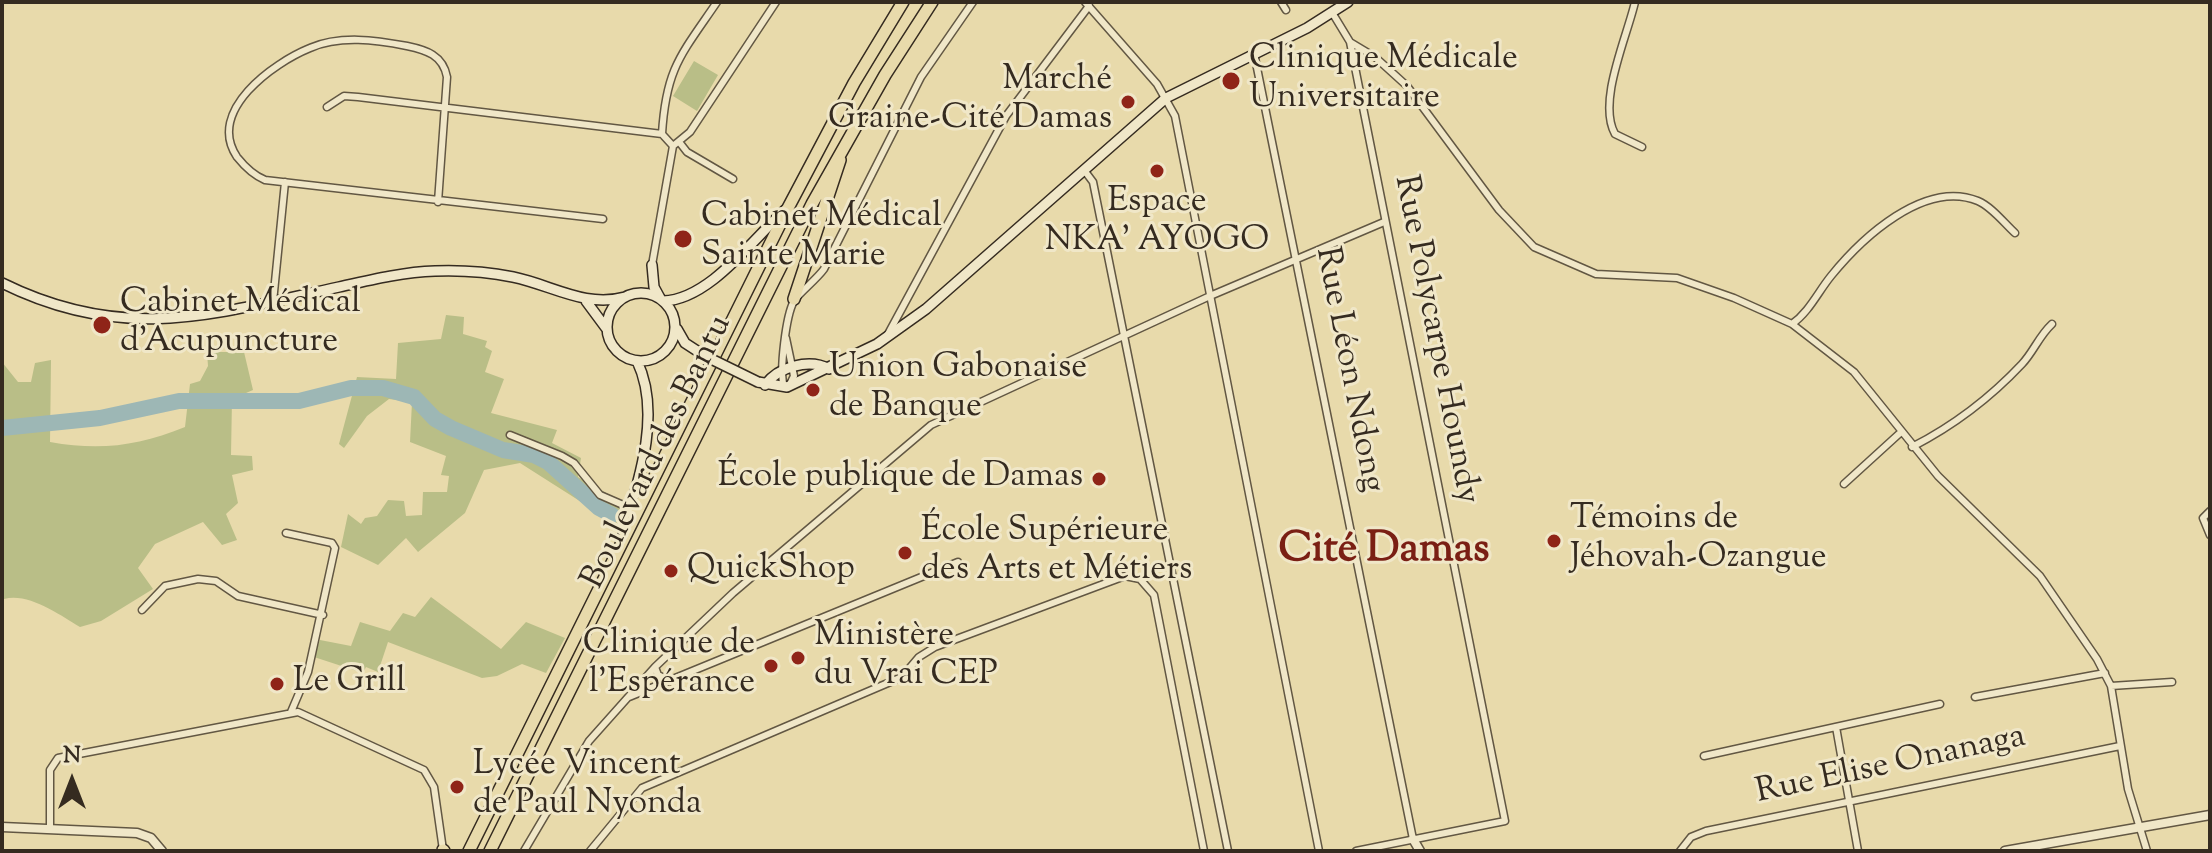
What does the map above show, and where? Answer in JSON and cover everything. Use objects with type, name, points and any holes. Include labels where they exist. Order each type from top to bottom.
[{"type":"highway","name":"Boulevard des Bantu","points":[[469,851],[788,208],[854,83],[903,2]]},
{"type":"highway","name":"Boulevard des Bantu","points":[[490,851],[839,153],[932,2]]},
{"type":"highway","points":[[794,299],[840,164],[839,153]]},
{"type":"main road","points":[[652,265],[652,280],[661,299],[671,310],[682,340],[693,350],[761,383],[785,387],[829,369],[885,339],[926,309],[1166,98],[1333,14],[1348,2]]},
{"type":"main road","points":[[2,283],[54,306],[127,320],[179,320],[434,271],[515,278],[600,302],[630,295],[683,298],[708,284],[788,208]]},
{"type":"main road","points":[[607,329],[611,310],[630,295],[652,265]]},
{"type":"main road","points":[[584,299],[607,329],[620,353],[637,361],[644,375],[649,408],[645,442],[617,552]]},
{"type":"main road","points":[[661,355],[672,342],[676,326]]},
{"type":"main road","points":[[637,361],[674,350],[693,350]]},
{"type":"main road","points":[[761,383],[781,370],[820,364],[829,369]]},
{"type":"street","points":[[662,134],[664,98],[672,70],[717,2]]},
{"type":"street","points":[[652,265],[676,145],[776,2]]},
{"type":"street","points":[[785,387],[781,370],[794,299],[811,287],[824,269],[921,77],[973,2]]},
{"type":"street","points":[[1281,2],[1286,10]]},
{"type":"street","points":[[1635,2],[1617,65],[1609,116],[1615,134],[1642,147]]},
{"type":"street","points":[[885,339],[1006,116],[1087,4],[1166,98],[1175,116],[1319,851]]},
{"type":"street","name":"Rue Polycarpe Houndy","points":[[1333,14],[1350,42],[1505,821],[1413,839]]},
{"type":"street","points":[[438,202],[446,70],[431,53],[390,43],[345,40],[310,48],[252,87],[239,102],[230,122],[233,150],[250,172],[265,180],[438,202],[603,219]]},
{"type":"street","points":[[1350,42],[1375,57],[1407,86],[1499,210],[1534,247],[1596,274],[1687,281],[1792,324],[1854,372],[1912,447],[1964,503],[2040,576],[2105,673],[2111,686],[2134,818],[2140,825],[2147,851]]},
{"type":"street","name":"Rue Léon Ndong","points":[[1254,53],[1413,839]]},
{"type":"street","points":[[327,107],[344,96],[662,134],[733,179]]},
{"type":"street","points":[[1084,170],[1093,182],[1228,851]]},
{"type":"street","points":[[273,302],[285,182]]},
{"type":"street","points":[[1792,324],[1869,237],[1893,216],[1911,208],[1948,198],[1977,201],[2015,233]]},
{"type":"street","points":[[524,851],[580,754],[655,667],[733,593],[931,425],[1210,296],[1384,222]]},
{"type":"street","points":[[807,265],[824,269]]},
{"type":"street","points":[[1912,447],[1941,432],[1978,405],[2021,365],[2052,324]]},
{"type":"street","points":[[785,387],[794,377],[786,338]]},
{"type":"street","points":[[1844,484],[1900,433]]},
{"type":"street","points":[[510,435],[574,463],[600,495],[630,508]]},
{"type":"street","points":[[2210,511],[2203,518],[2210,535]]},
{"type":"street","points":[[286,533],[334,545],[323,615],[308,672],[291,712]]},
{"type":"street","points":[[626,698],[958,562]]},
{"type":"street","points":[[590,851],[634,795],[658,779],[751,744],[851,696],[902,677],[919,657],[935,647],[1125,576],[1140,579],[1154,595],[1204,851]]},
{"type":"street","points":[[142,610],[165,586],[198,579],[216,581],[238,596],[323,615]]},
{"type":"street","points":[[655,667],[658,675],[670,681]]},
{"type":"street","points":[[1975,697],[2105,673]]},
{"type":"street","points":[[2111,686],[2172,682]]},
{"type":"street","points":[[1704,756],[1940,704]]},
{"type":"street","points":[[50,826],[50,770],[58,758],[291,712],[314,716],[424,770],[434,787],[444,851]]},
{"type":"street","points":[[1836,727],[1858,851]]},
{"type":"street","name":"Rue Elise Onanaga","points":[[1680,851],[1696,834],[2120,746]]},
{"type":"street","points":[[2005,851],[2210,815]]},
{"type":"street","points":[[2,827],[50,826],[145,835],[162,851]]},
{"type":"street","points":[[1356,851],[1413,839],[1420,851]]},
{"type":"green space","points":[[694,61],[718,75],[697,111],[673,96]]},
{"type":"green space","points":[[446,315],[464,317],[463,334],[487,341],[485,347],[492,351],[485,372],[504,379],[491,413],[557,430],[552,443],[581,458],[578,477],[626,504],[619,526],[520,463],[484,470],[465,513],[418,552],[406,538],[378,565],[341,547],[348,514],[361,524],[365,518],[377,516],[388,500],[404,501],[406,516],[422,515],[423,492],[447,492],[449,476],[441,475],[446,456],[410,442],[412,402],[389,399],[367,416],[344,448],[339,444],[357,377],[396,379],[398,343],[441,339]]},
{"type":"green space","points":[[207,352],[244,352],[253,390],[232,399],[231,455],[252,456],[253,470],[232,475],[238,503],[226,514],[237,540],[222,545],[203,522],[155,544],[138,568],[153,589],[101,621],[80,627],[33,602],[4,599],[2,362],[18,382],[31,382],[35,363],[51,360],[50,442],[102,446],[151,439],[185,427],[190,384],[200,381],[208,366]]},
{"type":"green space","points":[[431,597],[501,649],[526,622],[565,638],[546,673],[522,664],[497,676],[482,678],[388,642],[378,672],[366,667],[363,673],[314,657],[320,640],[351,646],[360,622],[390,631],[403,613],[415,617]]},
{"type":"waterway","points":[[2,428],[100,418],[179,401],[299,401],[351,388],[383,388],[414,397],[435,419],[451,428],[503,450],[534,455],[548,462],[599,508],[612,515]]},
{"type":"place","name":"Clinique Médicale Universitaire","points":[[1231,81]]},
{"type":"place","name":"Marché Graine-Cité Damas","points":[[1128,102]]},
{"type":"place","name":"Espace NKA' AYOGO","points":[[1157,171]]},
{"type":"place","name":"Cabinet Médical Sainte Marie","points":[[683,239]]},
{"type":"place","name":"Cabinet Médical d'Acupuncture","points":[[102,325]]},
{"type":"place","name":"Union Gabonaise de Banque","points":[[813,390]]},
{"type":"place","name":"École publique de Damas","points":[[1099,479]]},
{"type":"place","name":"Témoins de Jéhovah-Ozangue","points":[[1554,541]]},
{"type":"place","name":"École Supérieure des Arts et Métiers","points":[[905,553]]},
{"type":"place","name":"QuickShop","points":[[671,571]]},
{"type":"place","name":"Ministère du Vrai CEP","points":[[798,658]]},
{"type":"place","name":"Clinique de l'Espérance","points":[[771,666]]},
{"type":"place","name":"Le Grill","points":[[277,684]]},
{"type":"place","name":"Lycée Vincent de Paul Nyonda","points":[[457,787]]},
{"type":"district","name":"Cité Damas","points":[[1384,553]]}]
